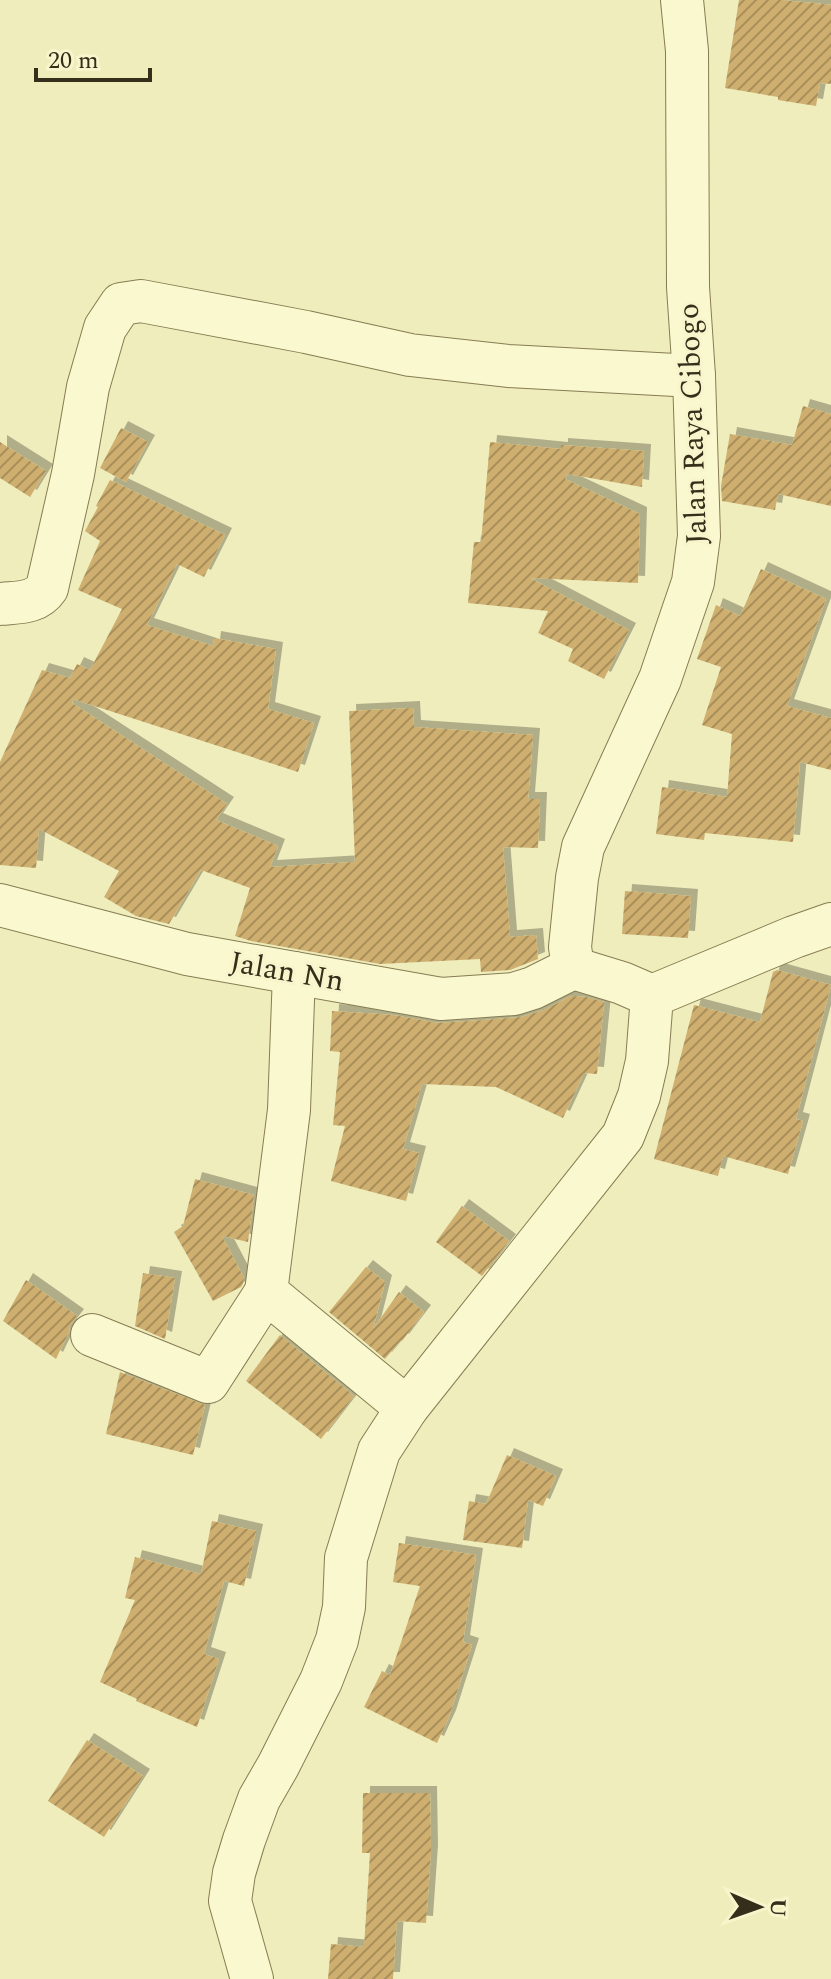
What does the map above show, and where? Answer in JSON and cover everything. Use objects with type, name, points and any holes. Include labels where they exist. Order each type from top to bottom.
[{"type":"street","name":"Jalan Raya Cibogo","points":[[573,968],[570,947],[583,847],[660,679],[693,582],[699,536],[688,287],[687,51],[682,0]]},
{"type":"street","points":[[0,604],[33,601],[41,597],[47,588],[73,474],[88,387],[105,328],[121,304],[141,301],[410,355],[508,366],[694,376]]},
{"type":"street","name":"Jalan Nn","points":[[0,905],[187,954],[441,999],[514,994],[573,968]]},
{"type":"street","points":[[573,968],[652,996],[831,924]]},
{"type":"street","points":[[92,1335],[208,1382],[266,1292],[289,1110],[294,973]]},
{"type":"street","points":[[252,1979],[230,1901],[237,1862],[259,1799],[321,1681],[337,1640],[344,1607],[346,1558],[379,1451],[407,1408],[623,1136],[639,1096],[647,1061],[652,996]]},
{"type":"street","points":[[266,1292],[407,1408]]},
{"type":"building","points":[[739,0],[831,5],[831,84],[820,83],[816,106],[725,88]]},
{"type":"building","points":[[803,406],[831,414],[831,506],[778,494],[775,510],[722,501],[721,486],[730,434],[792,445]]},
{"type":"building","points":[[121,428],[148,442],[126,482],[100,468]]},
{"type":"building","points":[[0,442],[46,471],[30,497],[0,478]]},
{"type":"building","points":[[490,442],[561,449],[561,445],[644,451],[642,487],[567,474],[565,479],[640,514],[638,583],[530,578],[629,630],[604,679],[568,661],[573,649],[538,633],[548,611],[468,603],[474,542],[481,542]]},
{"type":"building","points":[[110,480],[225,535],[204,577],[177,564],[147,625],[213,646],[214,638],[276,649],[268,709],[314,723],[298,772],[73,699],[72,703],[227,804],[216,820],[278,846],[270,867],[355,862],[349,711],[413,708],[414,727],[533,735],[528,799],[540,799],[538,848],[503,847],[510,937],[536,935],[538,959],[510,970],[481,972],[480,959],[380,964],[251,941],[235,936],[250,888],[201,870],[169,924],[136,916],[104,897],[119,871],[39,829],[36,868],[0,865],[0,762],[42,670],[70,678],[77,664],[90,670],[122,609],[78,590],[100,541],[85,531]]},
{"type":"building","points":[[761,569],[826,599],[787,706],[831,718],[831,770],[800,762],[793,842],[705,833],[704,840],[656,834],[662,787],[727,797],[732,734],[702,725],[721,667],[697,659],[716,605],[740,616]]},
{"type":"building","points":[[625,891],[691,896],[688,938],[622,934]]},
{"type":"building","points":[[777,970],[831,985],[796,1119],[803,1121],[788,1174],[723,1156],[718,1176],[654,1159],[694,1005],[760,1022],[773,972]]},
{"type":"building","points":[[571,996],[604,1002],[597,1074],[584,1073],[563,1118],[496,1087],[422,1084],[403,1149],[419,1153],[406,1201],[331,1181],[345,1126],[333,1125],[340,1052],[330,1051],[332,1011],[393,1015],[437,1023],[485,1020],[521,1017],[544,1010]]},
{"type":"building","points":[[195,1179],[254,1195],[248,1242],[222,1236],[244,1278],[243,1284],[213,1301],[174,1232],[183,1226]]},
{"type":"building","points":[[462,1206],[509,1241],[482,1276],[436,1242]]},
{"type":"building","points":[[366,1267],[385,1282],[373,1329],[399,1292],[424,1312],[385,1359],[329,1312]]},
{"type":"building","points":[[143,1273],[175,1278],[165,1339],[135,1326]]},
{"type":"building","points":[[26,1280],[77,1316],[56,1359],[3,1321]]},
{"type":"building","points":[[280,1335],[354,1396],[321,1439],[246,1381]]},
{"type":"building","points":[[120,1372],[205,1405],[193,1455],[106,1434]]},
{"type":"building","points":[[507,1455],[556,1476],[543,1506],[528,1500],[522,1548],[463,1540],[469,1501],[486,1504]]},
{"type":"building","points":[[212,1521],[256,1531],[244,1586],[224,1581],[204,1654],[219,1659],[197,1727],[100,1682],[135,1600],[125,1598],[135,1557],[201,1574]]},
{"type":"building","points":[[399,1543],[476,1555],[463,1642],[472,1645],[449,1717],[437,1743],[364,1707],[382,1671],[390,1675],[420,1586],[393,1582]]},
{"type":"building","points":[[87,1740],[143,1776],[104,1837],[48,1801]]},
{"type":"building","points":[[363,1793],[430,1793],[431,1852],[426,1923],[397,1921],[393,1979],[328,1979],[331,1944],[364,1947],[370,1853],[362,1853]]}]
